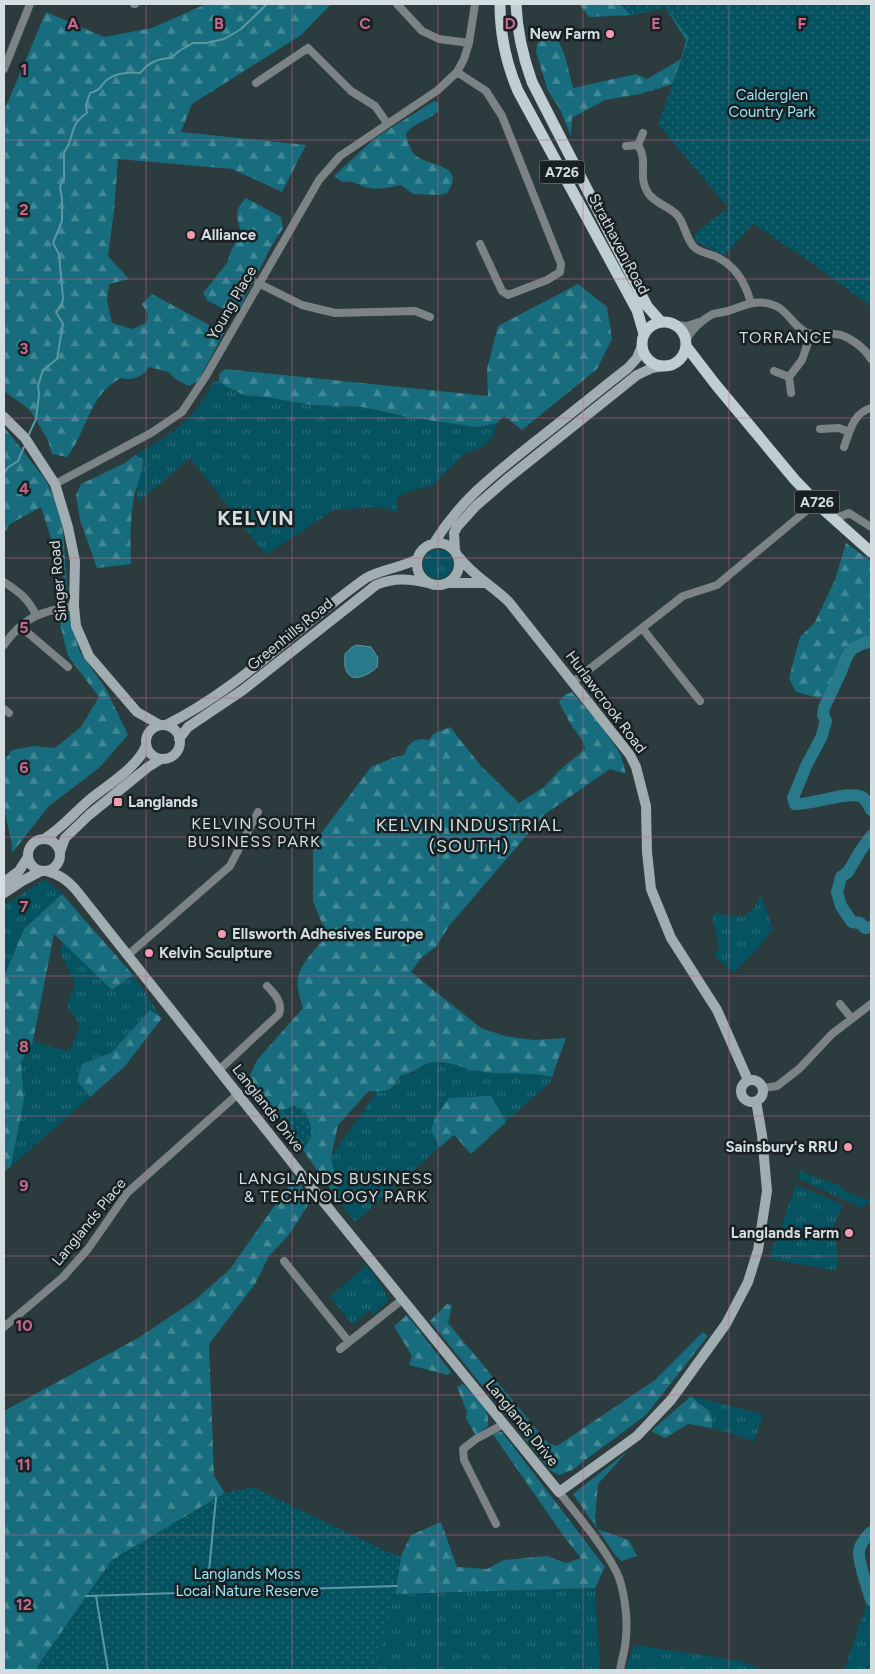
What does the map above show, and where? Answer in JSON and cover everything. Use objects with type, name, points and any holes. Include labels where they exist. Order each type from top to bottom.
[{"type":"main road","name":"Strathaven Road","points":[[500,4],[502,41],[516,85],[637,310],[644,334]]},
{"type":"main road","name":"Strathaven Road","points":[[516,4],[521,44],[532,82],[647,306],[661,322]]},
{"type":"main road","points":[[644,334],[653,325],[661,322],[669,322],[676,325]]},
{"type":"main road","name":"A726","points":[[676,325],[681,329],[686,343],[716,385],[795,480],[834,520],[871,552]]},
{"type":"main road","name":"A726","points":[[642,346],[644,334]]},
{"type":"main road","points":[[642,346],[644,354],[649,360],[664,366],[678,361],[684,354],[686,343]]},
{"type":"main road","name":"A726","points":[[678,361],[692,367],[716,385]]},
{"type":"street","points":[[4,68],[25,11],[30,4]]},
{"type":"street","points":[[397,4],[422,31],[439,40],[469,43]]},
{"type":"street","name":"Young Place","points":[[54,484],[151,433],[182,412],[206,376],[319,180],[340,156],[438,90],[457,72],[469,43],[475,4]]},
{"type":"street","points":[[256,82],[308,48],[351,91],[375,106],[387,123]]},
{"type":"street","points":[[457,72],[486,91],[502,116],[561,264],[560,272],[547,280],[508,295],[502,291],[480,244]]},
{"type":"street","points":[[643,133],[638,145],[644,157],[642,175],[648,193],[676,214],[694,247],[722,260],[739,274],[746,286],[751,303]]},
{"type":"street","points":[[626,146],[638,145]]},
{"type":"street","points":[[258,284],[302,305],[336,313],[415,310],[430,317]]},
{"type":"street","points":[[686,343],[692,331],[713,315],[751,303],[768,303],[783,310],[803,331],[811,334],[837,334],[844,336],[867,352],[871,359]]},
{"type":"street","points":[[676,325],[687,326],[705,320]]},
{"type":"street","points":[[791,393],[789,377],[802,360],[811,334]]},
{"type":"street","points":[[434,543],[451,516],[470,496],[496,473],[628,368],[637,358],[642,346]]},
{"type":"street","points":[[448,583],[458,572],[454,533],[461,521],[507,479],[637,375],[652,368],[664,366]]},
{"type":"street","points":[[774,371],[789,377]]},
{"type":"street","points":[[844,447],[856,416],[871,408]]},
{"type":"street","name":"Singer Road","points":[[4,418],[25,438],[54,484],[68,527],[75,561],[74,606],[76,626],[90,656],[137,712],[147,741]]},
{"type":"street","points":[[820,429],[840,428],[850,432]]},
{"type":"street","points":[[573,682],[683,596],[717,585],[806,511]]},
{"type":"street","points":[[834,520],[849,513],[871,527]]},
{"type":"street","points":[[457,554],[445,543],[434,543],[424,548],[417,559],[416,565],[420,576],[429,583],[437,585],[448,583],[485,583]]},
{"type":"street","name":"Hurlawcrook Road","points":[[457,554],[466,566],[485,583],[495,588],[509,602],[629,754],[636,767],[646,806],[647,852],[652,889],[671,938],[717,1010],[748,1080]]},
{"type":"street","name":"Greenhills Road","points":[[163,725],[192,712],[235,683],[366,578],[380,572],[405,566],[417,559]]},
{"type":"street","name":"Greenhills Road","points":[[180,739],[188,727],[243,690],[376,585],[398,579],[412,579],[429,583]]},
{"type":"street","points":[[4,582],[30,603],[36,615]]},
{"type":"street","points":[[5,641],[26,621],[36,615],[48,610],[74,606]]},
{"type":"street","points":[[21,627],[68,666]]},
{"type":"street","points":[[642,628],[700,701]]},
{"type":"street","name":"Singer Road","points":[[137,712],[163,725]]},
{"type":"street","points":[[4,893],[22,881],[54,867],[59,860],[68,835],[148,767],[160,759],[169,758],[176,752],[180,739],[175,730],[163,725],[152,729],[137,761],[88,801],[62,826],[44,839]]},
{"type":"street","points":[[147,741],[152,755],[160,759]]},
{"type":"street","points":[[128,955],[230,866],[258,812]]},
{"type":"street","points":[[4,882],[24,865],[30,846],[38,840],[44,839],[54,842],[60,854]]},
{"type":"street","name":"Langlands Drive","points":[[60,854],[69,881],[313,1189],[559,1492]]},
{"type":"street","points":[[28,857],[32,866],[43,871]]},
{"type":"street","name":"Langlands Drive","points":[[43,871],[54,872],[69,881]]},
{"type":"street","points":[[220,1070],[279,1014],[281,1006],[267,986]]},
{"type":"street","points":[[840,1004],[852,1018]]},
{"type":"street","points":[[763,1088],[777,1086],[799,1069],[832,1034],[871,1004]]},
{"type":"street","points":[[748,1080],[756,1080],[763,1088],[763,1094],[756,1101],[749,1102],[742,1095],[741,1088],[748,1080]]},
{"type":"street","name":"Langlands Place","points":[[4,1327],[63,1277],[88,1249],[126,1193],[239,1094]]},
{"type":"street","points":[[620,1670],[626,1635],[624,1602],[620,1581],[616,1571],[589,1531],[559,1492],[637,1436],[671,1400],[726,1324],[748,1282],[758,1250],[768,1191],[756,1101]]},
{"type":"street","points":[[284,1261],[349,1342]]},
{"type":"street","points":[[340,1349],[403,1300]]},
{"type":"street","points":[[496,1524],[464,1460],[464,1449],[476,1439],[504,1424]]},
{"type":"green space","points":[[206,4],[331,4],[301,35],[192,104],[181,132],[306,145],[282,192],[232,169],[118,159],[108,256],[129,279],[109,284],[107,300],[112,323],[132,329],[146,323],[148,314],[142,304],[152,294],[224,333],[198,381],[189,386],[175,379],[169,372],[149,367],[137,377],[130,379],[121,378],[110,385],[95,403],[74,447],[67,457],[52,454],[48,440],[30,410],[4,391],[4,111],[46,12],[104,37],[152,28]]},
{"type":"green space","points":[[579,4],[621,4],[631,15],[589,17]]},
{"type":"green space","name":"Calderglen Country Park","points":[[620,4],[871,4],[871,306],[753,224],[725,255],[697,243],[693,235],[728,208],[658,124],[689,38],[666,8],[631,15]]},
{"type":"green space","points":[[670,4],[723,4],[696,77],[640,94],[605,100],[572,118],[571,136],[560,109],[548,91],[536,52],[539,31],[548,29],[558,35],[557,37],[565,56],[573,88],[636,74],[647,79],[681,59],[686,40],[667,10]]},
{"type":"green space","points":[[434,101],[438,103],[439,110],[406,133],[409,145],[415,155],[450,171],[453,177],[452,184],[447,193],[439,195],[413,194],[401,185],[373,189],[353,182],[342,182],[334,176],[375,138]]},
{"type":"green space","points":[[246,198],[281,217],[283,228],[271,247],[240,308],[234,314],[208,301],[203,293],[227,263],[241,231],[237,217],[239,206]]},
{"type":"green space","points":[[578,284],[607,307],[612,339],[597,369],[522,430],[504,416],[497,423],[478,427],[412,418],[363,407],[312,405],[244,395],[219,381],[219,374],[225,369],[488,396],[487,369],[498,326]]},
{"type":"green space","points":[[219,381],[244,395],[312,405],[363,407],[412,418],[478,427],[497,423],[494,435],[484,446],[464,454],[433,485],[410,491],[398,497],[396,503],[398,513],[373,507],[334,510],[266,555],[190,458],[137,503],[137,481],[143,466],[143,459],[135,455],[181,425],[198,407],[213,382]]},
{"type":"green space","points":[[4,427],[45,479],[57,503],[63,530],[69,613],[79,650],[106,689],[128,735],[99,768],[49,806],[12,853],[12,844],[4,809],[4,761],[12,750],[34,746],[55,748],[81,727],[99,697],[68,656],[60,624],[63,576],[41,507],[10,524],[4,533]]},
{"type":"green space","points":[[135,455],[143,459],[143,464],[134,497],[130,539],[131,564],[97,568],[80,520],[76,495],[81,484],[125,463]]},
{"type":"green space","points":[[846,543],[871,561],[871,640],[860,640],[842,651],[833,691],[819,698],[796,692],[789,678],[800,637],[815,622],[835,580]]},
{"type":"green space","points":[[438,549],[444,550],[452,558],[452,570],[444,578],[438,579],[432,578],[424,570],[423,564],[424,558],[432,550]]},
{"type":"green space","points":[[572,692],[600,724],[621,755],[626,774],[610,769],[545,814],[449,926],[436,947],[421,958],[411,972],[481,1028],[505,1036],[534,1040],[566,1038],[552,1077],[534,1074],[487,1072],[436,1062],[426,1064],[411,1073],[401,1075],[388,1090],[369,1091],[338,1125],[331,1157],[341,1204],[303,1150],[310,1136],[295,1106],[283,1110],[269,1111],[257,1097],[250,1075],[257,1060],[303,1008],[298,989],[299,974],[306,960],[327,936],[313,901],[313,844],[371,767],[404,755],[410,744],[416,740],[429,740],[433,734],[450,727],[481,766],[519,803],[544,787],[560,770],[585,749],[584,743],[570,723],[559,702],[563,696]]},
{"type":"green space","points":[[46,880],[62,894],[24,929],[4,976],[4,906]]},
{"type":"green space","points":[[62,894],[133,975],[112,990],[54,934],[33,1041],[21,1062],[24,1099],[11,1166],[4,1172],[4,976],[24,929]]},
{"type":"green space","points":[[761,895],[773,929],[757,949],[733,973],[714,955],[719,948],[713,913],[743,917],[755,907]]},
{"type":"green space","points":[[63,941],[112,990],[133,975],[162,1018],[150,1010],[111,1053],[82,1064],[77,1081],[90,1097],[11,1166],[24,1099],[21,1062],[33,1041],[69,1052],[80,1025],[67,1006],[75,984],[60,952]]},
{"type":"green space","points":[[150,1010],[162,1018],[125,1066],[90,1097],[77,1081],[82,1064],[111,1053]]},
{"type":"green space","points":[[436,1061],[478,1071],[543,1075],[552,1077],[552,1080],[506,1122],[491,1096],[431,1131],[440,1147],[355,1222],[341,1204],[331,1157],[377,1091],[384,1092],[401,1075],[411,1074],[423,1064]]},
{"type":"green space","points":[[491,1096],[506,1122],[471,1154],[454,1135],[440,1147],[431,1131],[435,1118],[449,1098]]},
{"type":"green space","points":[[295,1106],[303,1110],[311,1127],[311,1136],[303,1150],[269,1111],[283,1110]]},
{"type":"green space","points":[[800,1170],[837,1184],[845,1191],[871,1201],[871,1205],[866,1203],[863,1208],[797,1178]]},
{"type":"green space","points":[[292,1174],[310,1197],[308,1205],[288,1236],[269,1256],[255,1284],[209,1344],[214,1476],[225,1493],[112,1560],[35,1670],[4,1670],[4,1411],[138,1338],[195,1300],[230,1269],[287,1188]]},
{"type":"green space","points":[[796,1185],[843,1205],[830,1234],[835,1237],[838,1257],[837,1268],[833,1270],[769,1259]]},
{"type":"green space","points":[[366,1265],[389,1300],[373,1315],[369,1310],[353,1325],[330,1297]]},
{"type":"green space","points":[[447,1304],[452,1305],[448,1323],[548,1443],[557,1446],[655,1380],[703,1332],[708,1336],[646,1415],[572,1470],[559,1475],[550,1470],[430,1321]]},
{"type":"green space","points":[[407,1315],[451,1372],[448,1375],[409,1365],[412,1356],[394,1326]]},
{"type":"green space","points":[[463,1384],[482,1403],[487,1413],[488,1426],[476,1436],[466,1418],[467,1412],[457,1387]]},
{"type":"green space","points":[[691,1396],[763,1414],[754,1442],[712,1428],[710,1412]]},
{"type":"green space","points":[[691,1396],[710,1412],[712,1428],[688,1424],[665,1438],[651,1431]]},
{"type":"green space","points":[[502,1432],[605,1567],[595,1588],[395,1594],[401,1556],[411,1535],[441,1522],[457,1567],[487,1569],[504,1560],[547,1556],[566,1563],[581,1558],[492,1433]]},
{"type":"green space","points":[[628,1451],[598,1484],[595,1518],[597,1528],[573,1494]]},
{"type":"green space","name":"Langlands Moss Local Nature Reserve","points":[[253,1487],[388,1552],[401,1556],[395,1594],[375,1670],[35,1670],[112,1560],[225,1493]]},
{"type":"green space","points":[[597,1529],[629,1540],[637,1556],[622,1561],[616,1556]]},
{"type":"green space","points":[[595,1588],[600,1670],[375,1670],[395,1594]]},
{"type":"green space","points":[[871,1591],[871,1670],[844,1670],[845,1668]]},
{"type":"green space","points":[[634,1645],[742,1661],[762,1670],[625,1670]]},
{"type":"shaded area","points":[[356,645],[371,647],[378,658],[377,667],[361,677],[352,677],[345,668],[345,654]]},
{"type":"waterway","points":[[29,434],[36,419],[39,395],[38,386],[43,370],[57,359],[63,324],[56,312],[62,305],[63,298],[59,254],[53,243],[62,221],[60,186],[64,180],[64,152],[68,147],[74,127],[87,113],[86,105],[90,93],[97,90],[105,81],[115,75],[140,73],[157,60],[171,58],[193,43],[206,43],[224,39],[241,29],[267,4]]},
{"type":"waterway","points":[[4,474],[7,468],[18,461],[24,447]]},
{"type":"waterway","points":[[871,642],[852,649],[847,656],[824,708],[823,715],[826,721],[821,738],[807,764],[793,798],[795,804],[802,804],[840,796],[856,795],[862,797],[868,803],[871,810]]},
{"type":"waterway","points":[[871,836],[848,872],[841,877],[837,892],[841,906],[852,922],[860,923],[865,928],[871,927]]},
{"type":"waterway","points":[[207,1592],[216,1498]]},
{"type":"waterway","points":[[871,1532],[859,1549],[862,1569],[871,1600]]},
{"type":"waterway","points":[[86,1596],[397,1586]]},
{"type":"waterway","points":[[96,1596],[108,1670]]},
{"type":"place","name":"New Farm","points":[[610,34]]},
{"type":"place","name":"Alliance","points":[[191,235]]},
{"type":"place","name":"Langlands","points":[[118,802]]},
{"type":"place","name":"Ellsworth Adhesives Europe","points":[[222,934]]},
{"type":"place","name":"Kelvin Sculpture","points":[[149,953]]},
{"type":"place","name":"Sainsbury's RRU","points":[[848,1147]]},
{"type":"place","name":"Langlands Farm","points":[[849,1233]]},
{"type":"district","name":"TORRANCE","points":[[786,337]]},
{"type":"district","name":"KELVIN","points":[[256,518]]},
{"type":"district","name":"KELVIN SOUTH BUSINESS PARK","points":[[254,832]]},
{"type":"district","name":"KELVIN INDUSTRIAL (SOUTH)","points":[[469,835]]},
{"type":"district","name":"LANGLANDS BUSINESS & TECHNOLOGY PARK","points":[[336,1187]]}]
